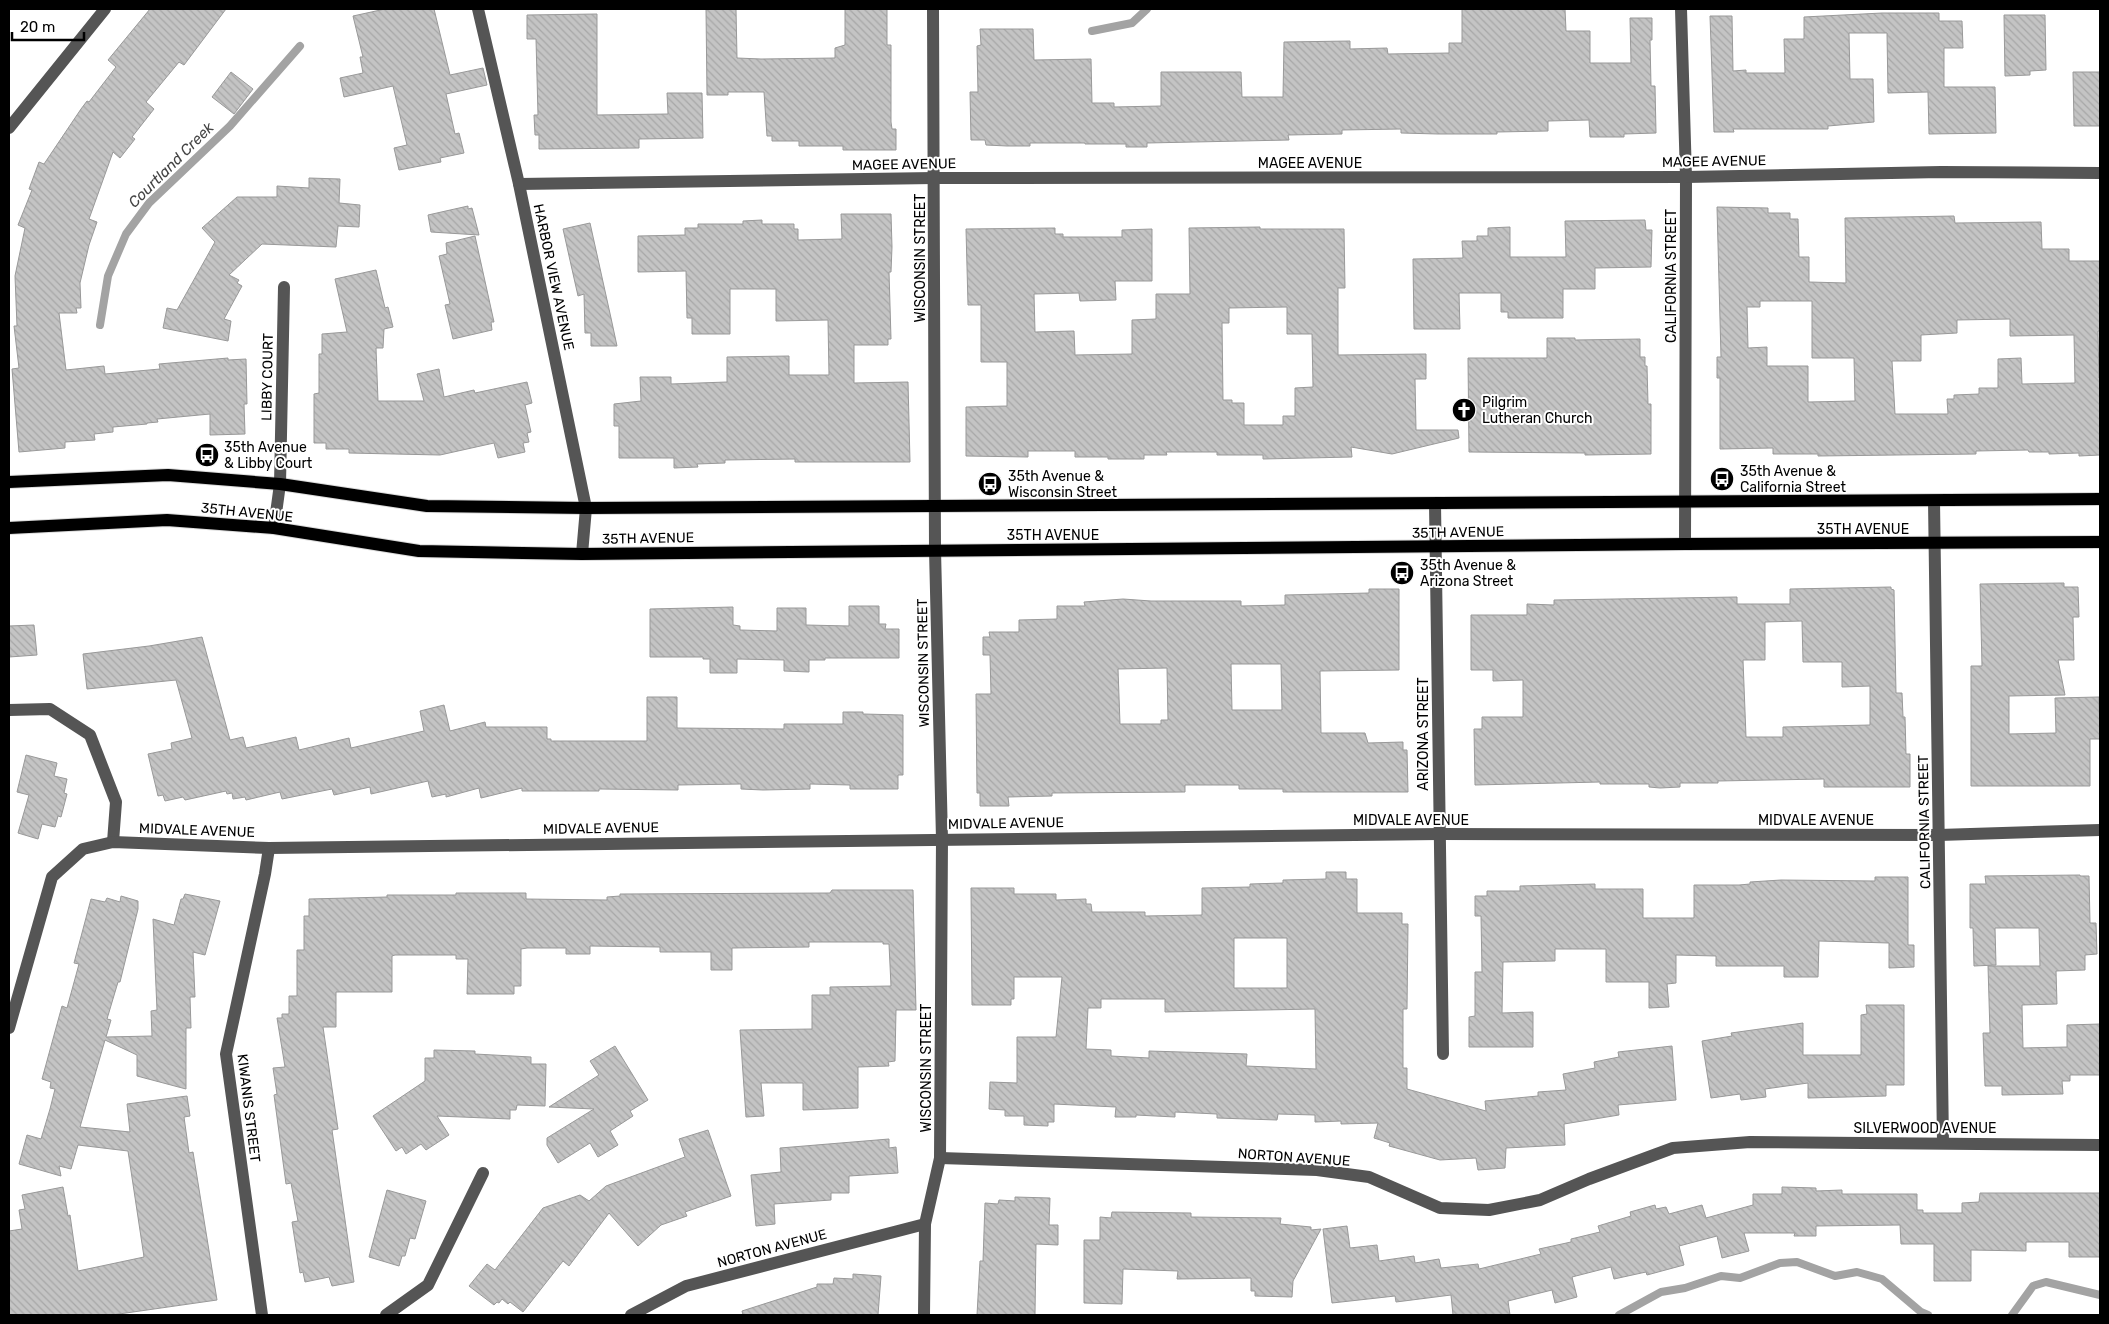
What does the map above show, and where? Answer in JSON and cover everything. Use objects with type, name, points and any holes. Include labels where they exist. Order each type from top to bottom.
[{"type":"main road","name":"35TH AVENUE","points":[[9,482],[168,475],[280,484],[427,506],[586,508],[2100,499]]},
{"type":"main road","name":"35TH AVENUE","points":[[9,528],[167,520],[274,528],[419,551],[582,554],[2100,542]]},
{"type":"street","points":[[9,128],[105,9]]},
{"type":"street","name":"HARBOR VIEW AVENUE","points":[[478,9],[519,184],[586,508],[582,554]]},
{"type":"street","name":"WISCONSIN STREET","points":[[924,1315],[925,1224],[940,1158],[942,839],[936,550],[933,9]]},
{"type":"street","name":"CALIFORNIA STREET","points":[[1681,9],[1686,177],[1685,544]]},
{"type":"street","name":"MAGEE AVENUE","points":[[519,184],[934,178],[1686,177],[1941,172],[2100,173]]},
{"type":"street","name":"LIBBY COURT","points":[[274,528],[280,484],[284,287]]},
{"type":"street","name":"CALIFORNIA STREET","points":[[1934,501],[1943,1143]]},
{"type":"street","name":"ARIZONA STREET","points":[[1436,504],[1442,1054]]},
{"type":"street","points":[[9,710],[50,709],[90,735],[116,802],[114,842]]},
{"type":"street","name":"MIDVALE AVENUE","points":[[9,1028],[52,877],[83,849],[114,842],[269,848],[1439,834],[1939,835],[2100,830]]},
{"type":"street","name":"KIWANIS STREET","points":[[262,1315],[226,1054],[269,848]]},
{"type":"street","name":"SILVERWOOD AVENUE","points":[[1750,1142],[2100,1144]]},
{"type":"street","name":"NORTON AVENUE","points":[[940,1158],[1317,1170],[1369,1178],[1440,1208],[1489,1210],[1540,1200],[1588,1179],[1673,1148],[1750,1142]]},
{"type":"street","points":[[386,1315],[428,1285],[482,1173]]},
{"type":"street","name":"NORTON AVENUE","points":[[631,1315],[686,1286],[925,1224]]},
{"type":"building","points":[[150,9],[226,9],[184,65],[179,62],[146,102],[154,109],[132,137],[135,139],[120,158],[113,152],[89,219],[97,222],[89,245],[80,283],[81,308],[76,308],[77,313],[59,313],[66,370],[104,366],[105,374],[160,369],[159,364],[228,358],[228,360],[246,359],[247,404],[244,404],[245,434],[210,435],[210,414],[157,419],[158,422],[113,427],[113,432],[94,434],[95,440],[65,442],[65,448],[19,452],[12,369],[19,368],[14,326],[17,326],[15,276],[25,228],[18,225],[32,190],[29,189],[39,162],[44,164],[81,109],[87,101],[89,102],[116,67],[108,60]]},
{"type":"building","points":[[385,9],[434,9],[450,75],[483,68],[487,85],[446,94],[455,134],[459,133],[464,153],[440,158],[441,162],[399,170],[394,148],[407,145],[393,86],[344,97],[340,78],[363,73],[360,57],[363,57],[353,16]]},
{"type":"building","points":[[706,9],[736,9],[737,58],[761,59],[835,58],[835,48],[845,45],[845,9],[887,9],[887,45],[891,45],[891,122],[892,129],[896,129],[896,150],[843,150],[843,146],[799,146],[799,141],[772,141],[772,136],[767,136],[764,92],[728,92],[728,95],[707,95]]},
{"type":"building","points":[[1462,9],[1565,9],[1566,31],[1590,31],[1590,63],[1631,63],[1630,18],[1652,18],[1652,40],[1650,40],[1651,86],[1655,86],[1656,133],[1624,134],[1624,137],[1590,137],[1589,120],[1548,121],[1548,131],[1497,132],[1497,134],[1438,134],[1401,133],[1401,129],[1342,130],[1342,134],[1288,135],[1289,140],[1147,143],[1147,147],[1126,147],[1126,144],[1085,143],[1030,143],[1030,146],[1007,146],[986,145],[985,140],[971,140],[970,92],[978,92],[977,46],[981,45],[980,29],[1033,29],[1034,60],[1091,59],[1092,103],[1114,103],[1114,107],[1161,106],[1161,72],[1241,72],[1242,97],[1283,97],[1284,42],[1350,41],[1350,49],[1387,48],[1388,54],[1449,53],[1449,43],[1462,43]]},
{"type":"building","points":[[1882,13],[1939,13],[1939,21],[1962,21],[1963,48],[1944,48],[1944,87],[1995,87],[1996,133],[1929,134],[1928,92],[1888,93],[1887,33],[1849,33],[1850,79],[1873,79],[1874,122],[1828,126],[1828,129],[1733,129],[1734,132],[1714,132],[1710,16],[1732,16],[1733,71],[1785,73],[1784,39],[1804,39],[1804,17]]},
{"type":"building","points":[[597,14],[597,115],[668,114],[667,93],[702,93],[703,138],[639,139],[639,148],[539,149],[539,135],[535,135],[534,115],[538,115],[536,39],[527,39],[527,15]]},
{"type":"building","points":[[2004,15],[2045,15],[2046,70],[2030,71],[2030,75],[2005,76]]},
{"type":"building","points":[[231,72],[253,89],[234,114],[212,97]]},
{"type":"building","points":[[2073,72],[2100,72],[2100,126],[2074,126]]},
{"type":"building","points":[[309,178],[340,179],[339,203],[360,205],[359,227],[338,226],[336,247],[262,244],[229,275],[239,280],[237,283],[242,286],[224,319],[231,321],[228,341],[163,328],[167,308],[177,310],[215,242],[202,228],[237,197],[277,197],[277,186],[309,188]]},
{"type":"building","points":[[468,206],[468,209],[472,208],[479,235],[431,232],[428,215]]},
{"type":"building","points":[[1717,207],[1768,208],[1768,213],[1790,213],[1790,219],[1798,219],[1799,257],[1809,257],[1809,282],[1846,283],[1845,218],[1954,216],[1955,223],[2041,222],[2042,249],[2069,249],[2069,261],[2100,261],[2100,331],[2098,331],[2100,455],[2079,456],[2079,453],[2049,454],[2049,452],[2029,452],[2028,450],[1976,451],[1976,454],[1818,456],[1818,454],[1773,454],[1773,448],[1720,449],[1720,378],[1717,378],[1717,357],[1721,357]],"holes":[[[1760,301],[1812,301],[1812,358],[1854,358],[1855,401],[1808,402],[1808,366],[1767,366],[1767,347],[1748,348],[1747,307],[1760,307]],[[2010,319],[2010,336],[2074,335],[2075,383],[2022,384],[2021,358],[1998,359],[1998,388],[1979,388],[1979,394],[1954,395],[1954,399],[1947,399],[1948,414],[1895,414],[1892,361],[1921,361],[1921,335],[1957,333],[1957,320]]]},
{"type":"building","points":[[841,214],[891,214],[892,247],[891,272],[889,272],[891,339],[888,339],[888,345],[854,345],[854,383],[908,382],[910,462],[795,462],[795,459],[725,460],[725,463],[697,464],[698,467],[674,468],[674,458],[619,458],[619,426],[614,426],[614,404],[641,401],[640,377],[671,377],[671,384],[727,382],[727,357],[789,356],[789,375],[829,375],[828,320],[776,321],[776,289],[730,289],[730,334],[692,334],[692,318],[687,318],[686,271],[638,272],[638,236],[685,235],[685,228],[698,228],[698,224],[743,224],[743,221],[762,220],[762,224],[794,224],[794,229],[798,229],[798,240],[842,239]]},
{"type":"building","points":[[1645,220],[1646,230],[1652,230],[1651,267],[1595,268],[1595,289],[1563,289],[1563,318],[1508,318],[1508,312],[1501,312],[1501,293],[1459,293],[1460,329],[1414,329],[1413,259],[1463,258],[1462,241],[1477,241],[1477,236],[1488,236],[1488,228],[1510,227],[1510,257],[1566,257],[1565,221]]},
{"type":"building","points":[[590,223],[617,346],[591,346],[591,333],[585,333],[584,294],[578,296],[563,229]]},
{"type":"building","points":[[1055,228],[1055,234],[1063,234],[1063,237],[1122,237],[1122,230],[1152,229],[1152,281],[1115,281],[1116,300],[1080,301],[1079,293],[1034,294],[1035,332],[1074,331],[1075,355],[1132,354],[1132,320],[1156,319],[1156,294],[1190,294],[1189,228],[1344,229],[1345,288],[1338,288],[1338,355],[1426,354],[1426,379],[1415,379],[1416,430],[1458,430],[1459,438],[1392,454],[1351,447],[1352,457],[1263,459],[1263,455],[1217,455],[1217,452],[1166,452],[1167,455],[1144,455],[1144,459],[1108,459],[1108,457],[1075,457],[1075,451],[1028,451],[1028,457],[966,456],[966,407],[1007,406],[1007,362],[981,362],[981,305],[968,305],[966,229]],"holes":[[[1287,307],[1287,334],[1312,334],[1313,387],[1295,388],[1295,416],[1283,416],[1283,425],[1244,425],[1244,403],[1232,403],[1232,400],[1223,400],[1222,323],[1229,323],[1229,308]]]},
{"type":"building","points":[[475,236],[494,322],[491,322],[492,330],[453,339],[445,305],[450,304],[439,256],[447,254],[446,243]]},
{"type":"building","points":[[376,270],[385,308],[388,307],[393,327],[384,329],[383,348],[376,348],[378,401],[424,401],[417,374],[439,369],[444,397],[474,390],[475,393],[527,382],[532,403],[525,405],[531,432],[527,433],[529,442],[523,443],[525,452],[498,458],[494,443],[440,455],[349,453],[349,449],[326,449],[326,443],[314,443],[314,394],[319,393],[319,354],[322,354],[322,334],[347,332],[335,279]]},
{"type":"building","points":[[1547,338],[1575,338],[1575,340],[1640,339],[1640,357],[1645,357],[1648,404],[1651,404],[1651,454],[1585,455],[1585,453],[1469,452],[1468,358],[1547,358]]},
{"type":"building","points":[[2064,583],[2064,587],[2078,587],[2079,617],[2073,617],[2074,660],[2058,660],[2065,695],[2009,696],[2009,734],[2056,733],[2055,698],[2099,697],[2100,739],[2090,739],[2090,786],[1971,786],[1971,666],[1982,666],[1980,584]]},
{"type":"building","points":[[1891,587],[1894,590],[1896,693],[1902,693],[1906,754],[1910,754],[1910,787],[1824,787],[1824,779],[1680,783],[1680,787],[1660,788],[1649,787],[1649,784],[1600,784],[1600,782],[1475,785],[1474,729],[1482,729],[1482,717],[1523,717],[1523,680],[1493,681],[1493,670],[1471,670],[1471,615],[1527,615],[1527,604],[1554,605],[1554,600],[1737,597],[1737,604],[1790,604],[1790,589]],"holes":[[[1802,621],[1803,662],[1842,662],[1842,687],[1870,686],[1870,725],[1783,727],[1783,737],[1746,737],[1743,660],[1765,660],[1765,622]]]},
{"type":"building","points":[[1369,589],[1399,589],[1399,670],[1320,671],[1321,733],[1365,733],[1368,743],[1403,742],[1403,750],[1407,750],[1408,792],[1283,792],[1283,789],[1239,789],[1239,785],[1185,785],[1185,792],[1052,793],[1052,796],[1008,797],[1009,806],[980,806],[980,793],[977,793],[976,694],[991,694],[990,655],[983,655],[983,637],[990,637],[989,632],[1019,632],[1019,620],[1057,619],[1057,606],[1085,606],[1084,602],[1123,599],[1151,601],[1241,601],[1241,606],[1285,605],[1285,595],[1369,593]],"holes":[[[1231,664],[1281,664],[1282,710],[1232,710]],[[1167,668],[1168,720],[1161,720],[1161,724],[1120,724],[1118,669]]]},
{"type":"building","points":[[849,606],[879,606],[879,624],[886,624],[885,629],[899,629],[899,658],[825,658],[825,660],[809,660],[809,672],[784,671],[784,660],[737,659],[737,673],[710,673],[710,659],[703,659],[703,657],[650,657],[650,609],[733,607],[733,625],[740,626],[740,630],[777,631],[777,608],[806,608],[806,625],[849,626]]},
{"type":"building","points":[[34,625],[37,655],[9,657],[9,626]]},
{"type":"building","points":[[202,637],[230,740],[243,737],[246,748],[296,737],[299,750],[349,738],[351,748],[424,731],[420,711],[444,705],[450,731],[485,722],[486,727],[547,727],[547,739],[551,739],[551,741],[647,741],[647,697],[677,697],[677,728],[784,729],[784,724],[843,724],[843,712],[903,715],[903,775],[898,775],[898,789],[850,789],[850,785],[810,784],[810,789],[763,790],[741,789],[741,784],[678,785],[678,790],[599,789],[599,791],[522,791],[522,788],[481,798],[479,788],[446,797],[446,794],[432,797],[428,781],[371,794],[370,787],[334,795],[332,789],[282,799],[280,792],[246,800],[245,797],[233,799],[232,793],[227,794],[226,791],[185,800],[183,797],[165,801],[163,795],[158,796],[148,754],[172,749],[171,743],[192,738],[176,680],[87,689],[83,654]]},
{"type":"building","points":[[26,755],[57,763],[54,776],[67,779],[64,793],[67,794],[61,817],[58,816],[55,827],[42,824],[38,839],[18,833],[29,795],[17,792]]},
{"type":"building","points":[[1326,872],[1346,872],[1346,879],[1357,879],[1357,913],[1402,913],[1402,924],[1408,924],[1407,1009],[1403,1009],[1403,1068],[1407,1068],[1407,1089],[1486,1111],[1485,1101],[1538,1096],[1538,1092],[1566,1090],[1563,1074],[1595,1068],[1594,1062],[1619,1057],[1618,1052],[1672,1046],[1676,1100],[1618,1105],[1619,1115],[1564,1124],[1565,1145],[1506,1148],[1505,1168],[1478,1170],[1476,1158],[1440,1160],[1389,1146],[1390,1143],[1374,1138],[1378,1123],[1341,1124],[1341,1121],[1315,1122],[1315,1115],[1278,1114],[1277,1120],[1217,1118],[1217,1114],[1175,1112],[1175,1117],[1136,1115],[1136,1117],[1115,1117],[1116,1107],[1054,1104],[1054,1122],[1048,1122],[1048,1126],[1024,1125],[1024,1116],[1005,1116],[1005,1110],[989,1109],[990,1082],[1017,1083],[1017,1037],[1056,1037],[1062,977],[1014,977],[1014,999],[1011,999],[1011,1005],[972,1005],[971,888],[1014,888],[1014,894],[1056,894],[1056,900],[1086,899],[1086,904],[1091,904],[1092,912],[1145,912],[1145,916],[1202,915],[1202,888],[1250,887],[1250,884],[1283,883],[1283,880],[1326,879]],"holes":[[[1234,938],[1287,938],[1287,988],[1234,988]],[[1101,999],[1165,999],[1165,1012],[1315,1009],[1316,1069],[1246,1066],[1247,1054],[1149,1051],[1149,1058],[1111,1056],[1111,1050],[1086,1049],[1088,1008],[1101,1008]]]},
{"type":"building","points":[[1985,876],[2089,876],[2090,923],[2096,923],[2097,954],[2085,955],[2085,970],[2056,971],[2057,1004],[2022,1005],[2023,1048],[2067,1047],[2067,1025],[2100,1024],[2100,1075],[2070,1075],[2070,1081],[2062,1081],[2063,1094],[2002,1095],[2002,1086],[1985,1086],[1983,1033],[1990,1033],[1988,966],[2040,966],[2039,928],[1995,928],[1996,965],[1974,966],[1973,928],[1970,928],[1970,884],[1986,884]]},
{"type":"building","points":[[1875,877],[1908,877],[1908,945],[1914,945],[1914,967],[1889,968],[1889,943],[1819,941],[1818,977],[1784,977],[1784,966],[1716,966],[1716,956],[1676,955],[1676,983],[1667,984],[1669,1007],[1649,1008],[1649,982],[1606,982],[1606,949],[1555,949],[1555,961],[1503,962],[1502,1013],[1533,1012],[1533,1047],[1469,1047],[1469,1017],[1475,1016],[1475,972],[1482,972],[1481,916],[1475,916],[1475,896],[1487,896],[1487,891],[1520,891],[1520,886],[1595,884],[1595,889],[1643,889],[1643,918],[1694,918],[1694,885],[1739,885],[1750,884],[1750,882],[1781,880],[1875,881]]},
{"type":"building","points":[[832,890],[913,890],[916,1010],[896,1010],[895,1061],[888,1062],[889,1066],[858,1067],[858,1108],[803,1110],[803,1083],[761,1083],[764,1116],[746,1117],[740,1030],[812,1029],[812,995],[830,995],[830,987],[891,986],[889,944],[883,944],[883,942],[809,942],[809,947],[732,948],[732,970],[711,970],[711,952],[660,952],[660,947],[590,946],[590,954],[566,954],[566,948],[527,948],[521,949],[521,986],[514,986],[514,994],[467,994],[468,959],[456,959],[456,955],[395,955],[392,956],[392,992],[336,992],[336,1027],[323,1027],[338,1129],[332,1130],[354,1282],[332,1286],[329,1277],[305,1282],[303,1272],[300,1273],[292,1222],[298,1221],[291,1183],[286,1184],[274,1095],[277,1094],[273,1068],[285,1067],[277,1018],[282,1018],[282,1014],[289,1014],[289,996],[297,996],[297,950],[304,950],[304,916],[309,916],[309,899],[387,897],[387,895],[456,895],[456,893],[526,893],[526,899],[607,900],[607,897],[620,896],[620,894],[830,893]]},
{"type":"building","points":[[185,894],[220,901],[205,955],[193,952],[195,997],[190,997],[191,1028],[186,1028],[186,1089],[137,1076],[137,1055],[105,1040],[80,1127],[130,1132],[127,1104],[187,1096],[190,1116],[184,1117],[189,1153],[193,1152],[217,1300],[112,1315],[9,1315],[9,1231],[22,1229],[19,1210],[25,1209],[22,1195],[63,1187],[68,1216],[70,1215],[78,1271],[144,1257],[128,1151],[78,1145],[71,1169],[59,1166],[61,1176],[19,1164],[27,1135],[41,1139],[50,1109],[55,1089],[50,1088],[51,1082],[42,1079],[62,1006],[67,1008],[79,964],[74,963],[91,899],[105,902],[107,898],[120,902],[121,896],[138,901],[138,909],[120,982],[118,982],[107,1019],[111,1020],[106,1037],[152,1036],[151,1011],[157,1010],[153,919],[174,925],[181,899],[183,899]]},
{"type":"building","points":[[1866,1005],[1904,1005],[1904,1085],[1886,1085],[1886,1096],[1808,1098],[1808,1083],[1765,1089],[1766,1097],[1741,1100],[1740,1094],[1711,1098],[1702,1041],[1732,1036],[1731,1033],[1803,1023],[1803,1055],[1861,1055],[1861,1015],[1867,1014]]},
{"type":"building","points":[[615,1046],[648,1100],[630,1111],[633,1116],[610,1131],[618,1145],[598,1157],[590,1143],[558,1163],[547,1145],[547,1138],[594,1109],[549,1107],[599,1075],[590,1061]]},
{"type":"building","points":[[434,1050],[475,1051],[475,1054],[531,1057],[531,1064],[546,1064],[545,1106],[517,1105],[516,1110],[510,1110],[510,1119],[437,1116],[449,1135],[426,1150],[421,1144],[406,1154],[402,1147],[396,1151],[373,1116],[425,1081],[425,1058],[434,1058]]},
{"type":"building","points":[[708,1130],[731,1196],[685,1212],[687,1216],[661,1225],[638,1246],[609,1213],[569,1266],[563,1261],[523,1312],[510,1302],[508,1304],[502,1299],[494,1305],[469,1286],[487,1264],[495,1270],[543,1208],[580,1195],[589,1201],[606,1186],[685,1157],[679,1139]]},
{"type":"building","points":[[889,1139],[889,1148],[896,1147],[898,1173],[849,1176],[849,1193],[831,1193],[831,1200],[774,1204],[775,1224],[756,1226],[751,1175],[781,1172],[780,1148]]},
{"type":"building","points":[[1782,1187],[1816,1188],[1816,1191],[1842,1190],[1842,1194],[1917,1194],[1917,1210],[1923,1210],[1923,1213],[1962,1213],[1962,1203],[1979,1202],[1980,1193],[2100,1193],[2100,1257],[2069,1257],[2069,1242],[2026,1242],[2026,1251],[1971,1250],[1971,1281],[1934,1281],[1934,1244],[1901,1244],[1900,1225],[1816,1226],[1816,1236],[1794,1236],[1795,1233],[1744,1233],[1749,1251],[1722,1258],[1717,1236],[1679,1246],[1684,1265],[1647,1275],[1646,1272],[1614,1279],[1611,1267],[1572,1277],[1577,1297],[1555,1303],[1552,1290],[1508,1301],[1510,1315],[1453,1315],[1451,1295],[1396,1302],[1395,1296],[1332,1303],[1323,1229],[1347,1226],[1350,1248],[1377,1245],[1379,1261],[1414,1256],[1415,1263],[1439,1259],[1441,1268],[1478,1264],[1479,1269],[1541,1254],[1539,1249],[1571,1242],[1571,1239],[1600,1232],[1598,1226],[1631,1216],[1630,1212],[1655,1205],[1656,1209],[1666,1207],[1669,1214],[1702,1205],[1706,1218],[1753,1205],[1753,1194],[1782,1194]]},
{"type":"building","points":[[387,1190],[426,1201],[415,1239],[410,1238],[405,1256],[402,1256],[399,1266],[369,1257]]},
{"type":"building","points":[[1015,1197],[1050,1198],[1049,1225],[1058,1225],[1058,1245],[1036,1244],[1035,1315],[977,1315],[980,1261],[983,1261],[985,1203],[998,1204],[999,1200],[1015,1201]]},
{"type":"building","points":[[1112,1212],[1191,1213],[1191,1217],[1281,1218],[1280,1224],[1311,1227],[1311,1230],[1321,1229],[1293,1281],[1292,1297],[1255,1296],[1255,1291],[1251,1291],[1251,1278],[1177,1279],[1178,1271],[1123,1269],[1122,1304],[1084,1303],[1084,1240],[1100,1240],[1100,1217],[1111,1218]]},
{"type":"building","points":[[853,1274],[881,1276],[878,1315],[743,1315],[742,1311],[817,1287],[817,1284],[833,1284],[834,1278],[853,1279]]},
{"type":"waterway","name":"Courtland Creek","points":[[1092,31],[1132,23],[1147,9]]},
{"type":"waterway","name":"Courtland Creek","points":[[100,325],[108,276],[126,234],[149,203],[230,126],[300,46]]},
{"type":"waterway","points":[[1619,1315],[1661,1292],[1685,1288],[1721,1276],[1740,1278],[1780,1263],[1797,1262],[1835,1276],[1857,1272],[1882,1279],[1921,1312],[1928,1315]]},
{"type":"waterway","points":[[2012,1315],[2033,1286],[2046,1282],[2100,1295]]},
{"type":"place","name":"Pilgrim Lutheran Church","points":[[1464,410]]},
{"type":"place","name":"35th Avenue & Libby Court","points":[[207,455]]},
{"type":"place","name":"35th Avenue & California Street","points":[[1722,479]]},
{"type":"place","name":"35th Avenue & Wisconsin Street","points":[[990,484]]},
{"type":"place","name":"35th Avenue & Arizona Street","points":[[1402,573]]}]
